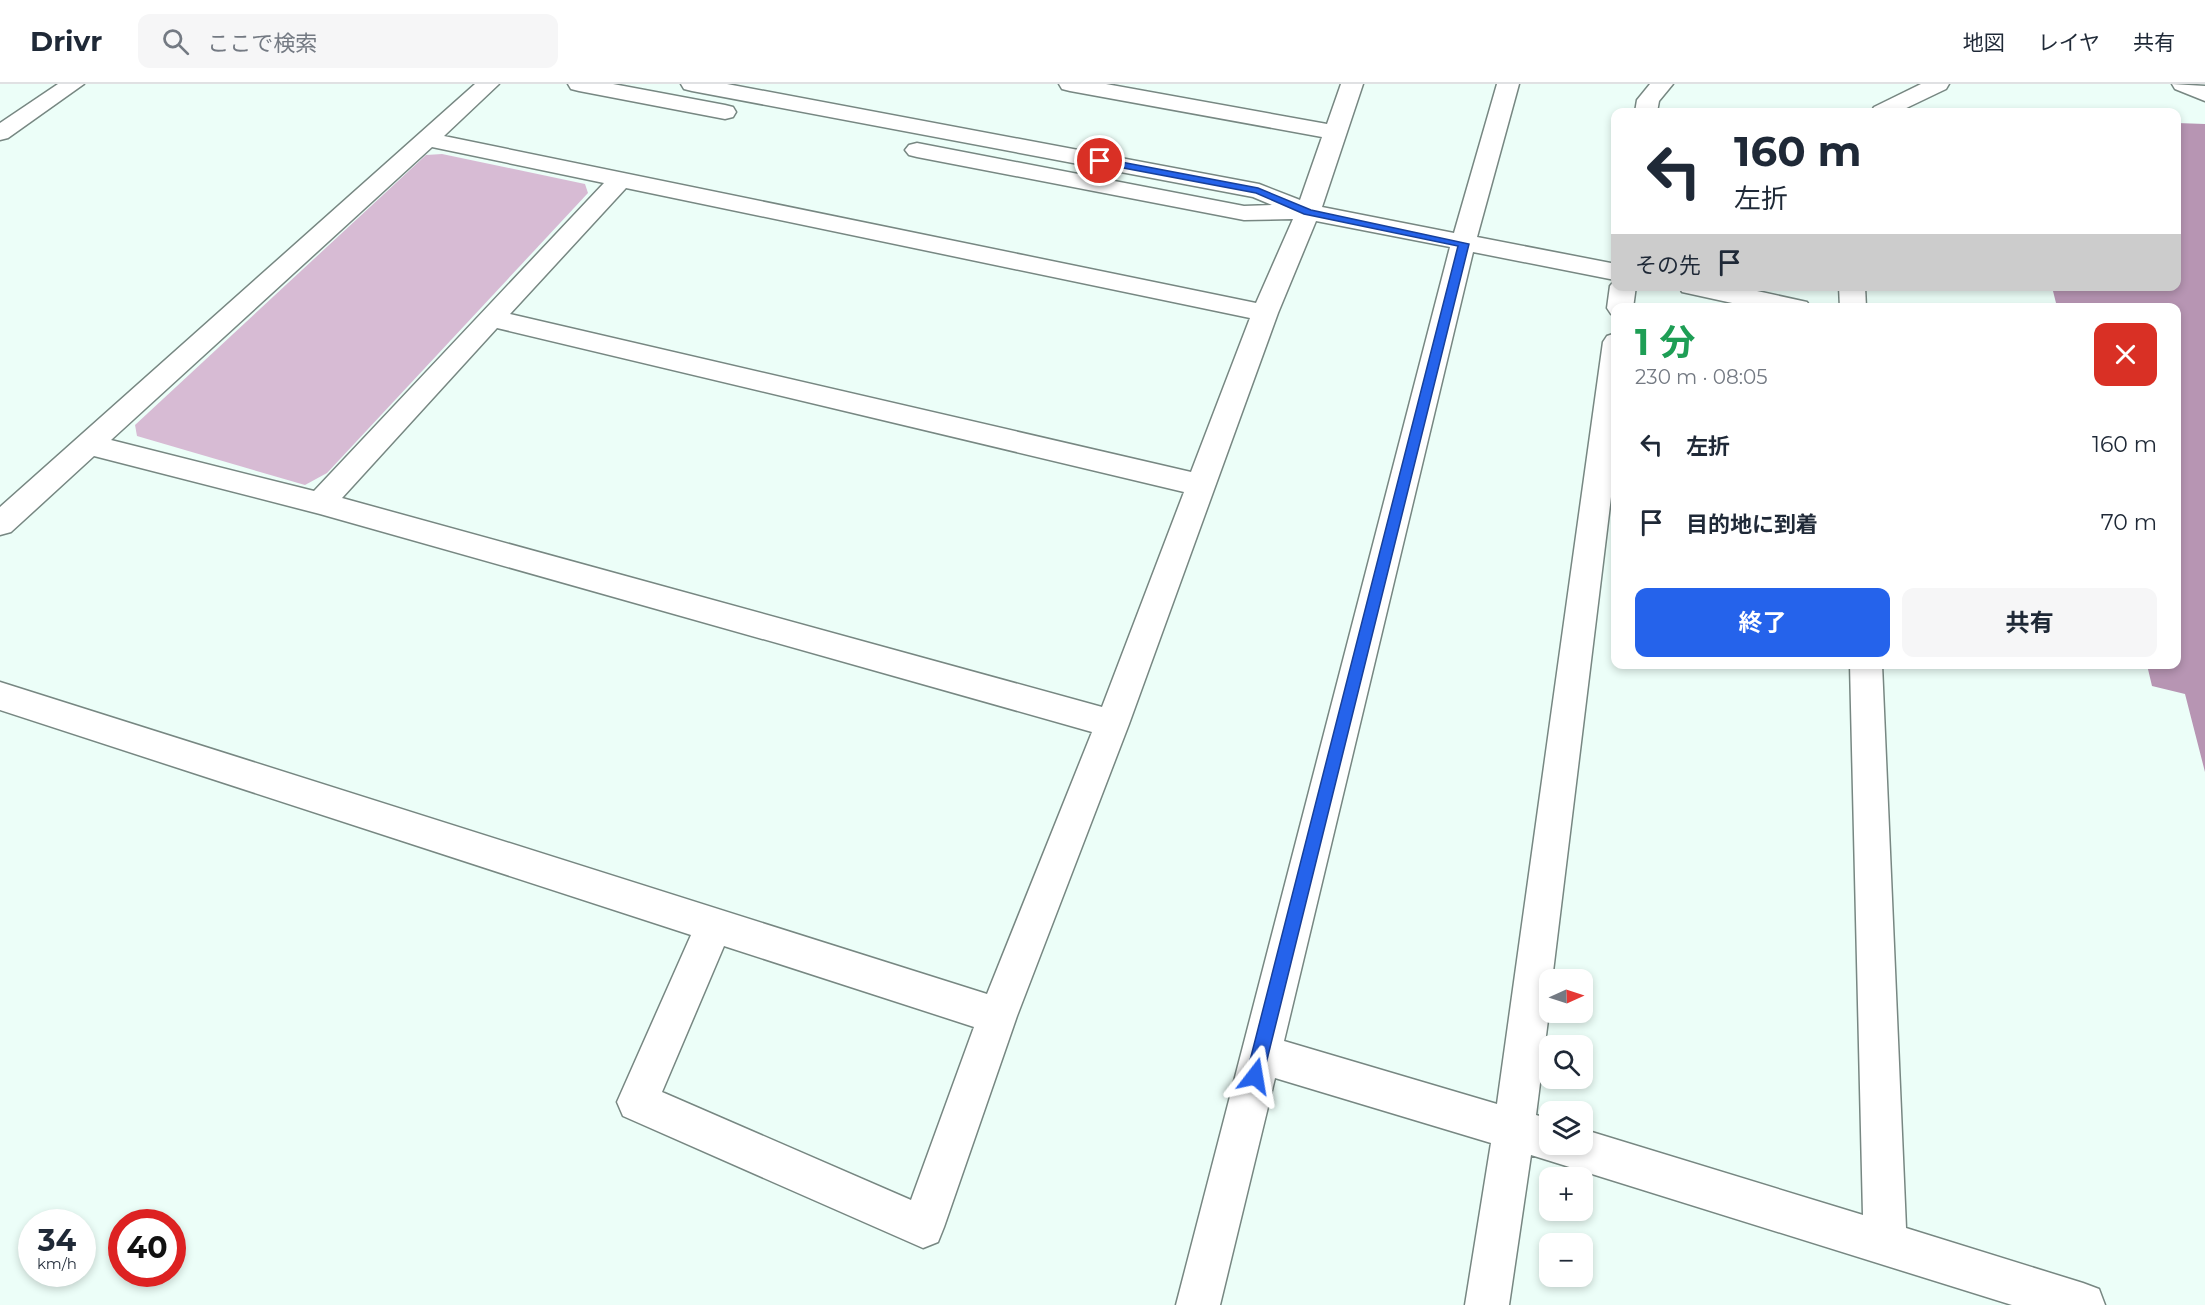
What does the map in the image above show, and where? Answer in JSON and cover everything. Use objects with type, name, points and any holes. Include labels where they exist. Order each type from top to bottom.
[{"type":"street","points":[[0,133],[73,84]]},
{"type":"street","points":[[0,524],[488,84]]},
{"type":"street","points":[[579,84],[765,120]]},
{"type":"street","points":[[692,84],[1258,191],[1308,212],[1611,271]]},
{"type":"street","points":[[1070,84],[1333,132]]},
{"type":"street","points":[[714,925],[637,1102],[923,1227],[998,1016],[1112,724],[1265,313],[1308,212],[1333,132],[1352,84]]},
{"type":"street","points":[[1198,1305],[1463,244],[1508,84]]},
{"type":"street","points":[[1647,108],[1648,100],[1662,84]]},
{"type":"street","points":[[1890,108],[1938,84]]},
{"type":"street","points":[[2183,84],[2205,94]]},
{"type":"street","points":[[425,139],[1265,313]]},
{"type":"street","points":[[894,145],[1244,213],[1308,212]]},
{"type":"street","points":[[320,503],[619,181]]},
{"type":"street","points":[[1715,291],[1774,303]]},
{"type":"street","points":[[491,318],[1200,485]]},
{"type":"street","points":[[1487,1305],[1532,1135],[1611,389]]},
{"type":"street","points":[[87,444],[320,503],[1112,724]]},
{"type":"street","points":[[1866,669],[1886,1243]]},
{"type":"street","points":[[0,696],[998,1016]]},
{"type":"street","points":[[1260,1053],[1532,1135]]},
{"type":"street","points":[[1593,1153],[2083,1305]]},
{"type":"shaded area","points":[[2181,123],[2205,124],[2205,772],[2185,694],[2152,686],[2148,669],[2181,669],[2181,303],[2056,303],[2053,291],[2181,291]]},
{"type":"shaded area","points":[[442,154],[585,184],[588,193],[327,473],[305,485],[137,436],[135,425],[426,155]]},
{"type":"route","points":[[1100,161],[1258,191],[1308,212],[1463,244],[1255,1076]]}]
